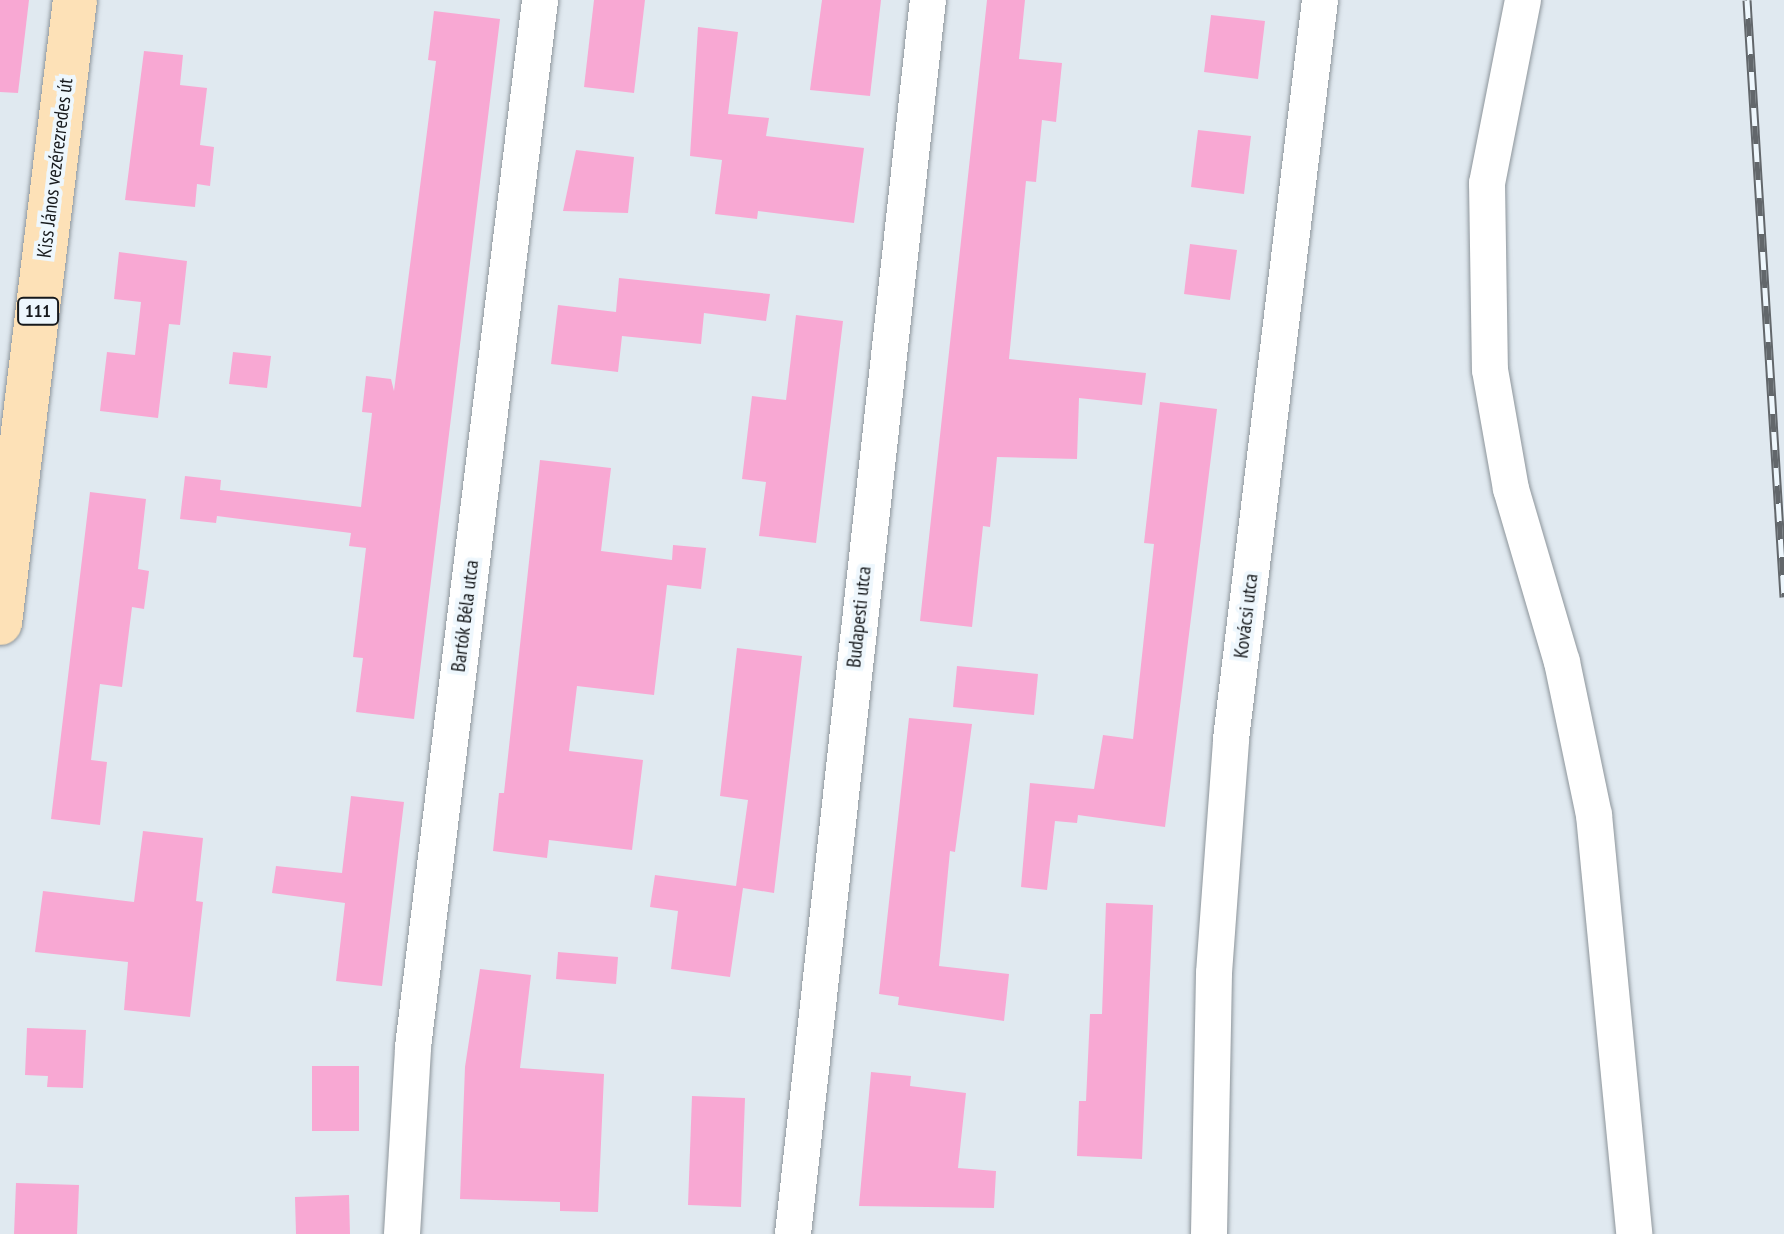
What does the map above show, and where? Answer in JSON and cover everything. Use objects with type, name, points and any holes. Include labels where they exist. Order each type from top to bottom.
[{"type":"main road","name":"Kiss János vezérezredes út","points":[[0,623],[75,0]]},
{"type":"street","name":"Bartók Béla utca","points":[[402,1234],[413,1047],[540,0]]},
{"type":"street","name":"Budapesti utca","points":[[793,1234],[928,0]]},
{"type":"street","name":"Kovácsi utca","points":[[1209,1234],[1214,973],[1231,739],[1320,0]]},
{"type":"street","points":[[1523,0],[1487,183],[1490,370],[1518,519],[1562,662],[1594,815],[1634,1234]]},
{"type":"building","points":[[0,0],[29,0],[18,93],[0,92]]},
{"type":"building","points":[[594,0],[645,0],[634,93],[584,87]]},
{"type":"building","points":[[822,0],[881,0],[870,96],[810,90]]},
{"type":"building","points":[[987,0],[1025,0],[1019,59],[1062,63],[1056,122],[1042,120],[1036,182],[1026,181],[1009,359],[1146,373],[1142,405],[1079,398],[1077,459],[997,457],[990,527],[983,526],[972,627],[920,621]]},
{"type":"building","points":[[434,11],[500,19],[414,719],[356,712],[363,658],[353,657],[366,548],[349,546],[351,533],[217,516],[216,523],[180,519],[185,476],[221,480],[220,490],[361,507],[372,413],[362,412],[366,376],[391,379],[394,391],[436,61],[428,60]]},
{"type":"building","points":[[1211,15],[1265,21],[1258,79],[1204,72]]},
{"type":"building","points":[[698,27],[738,32],[728,114],[769,118],[766,136],[864,148],[854,223],[758,211],[757,219],[715,214],[722,160],[690,156]]},
{"type":"building","points":[[144,51],[183,55],[180,85],[207,88],[200,145],[214,147],[210,186],[197,184],[195,207],[125,200]]},
{"type":"building","points":[[1198,130],[1251,136],[1244,194],[1191,187]]},
{"type":"building","points":[[576,150],[634,157],[628,213],[563,211]]},
{"type":"building","points":[[1190,244],[1237,250],[1230,300],[1184,294]]},
{"type":"building","points":[[119,252],[187,261],[180,325],[169,324],[158,418],[100,411],[107,352],[135,355],[141,302],[114,299]]},
{"type":"building","points":[[619,278],[770,294],[766,321],[704,313],[701,344],[622,336],[618,372],[551,364],[558,305],[616,312]]},
{"type":"building","points":[[796,315],[843,321],[816,543],[759,536],[766,482],[742,479],[752,396],[786,400]]},
{"type":"building","points":[[233,352],[271,356],[267,388],[229,384]]},
{"type":"building","points":[[1160,402],[1217,409],[1165,827],[1078,815],[1077,823],[1055,821],[1047,890],[1021,887],[1030,783],[1094,789],[1103,735],[1133,739],[1154,544],[1144,543]]},
{"type":"building","points":[[540,460],[611,468],[601,551],[672,560],[673,545],[706,548],[701,589],[667,585],[654,695],[577,686],[569,751],[643,760],[632,850],[549,840],[547,858],[493,851],[499,793],[504,793]]},
{"type":"building","points":[[90,492],[146,499],[138,569],[149,571],[144,609],[132,607],[122,687],[100,684],[91,760],[107,762],[100,825],[51,819]]},
{"type":"building","points":[[737,648],[802,656],[774,893],[743,888],[730,977],[671,969],[678,911],[650,907],[655,875],[736,886],[748,800],[720,796]]},
{"type":"building","points":[[957,666],[1038,674],[1034,715],[953,707]]},
{"type":"building","points":[[909,718],[972,724],[955,852],[950,851],[939,966],[1009,974],[1004,1021],[898,1005],[899,997],[879,994]]},
{"type":"building","points":[[351,796],[404,802],[382,986],[336,981],[345,903],[272,893],[276,866],[342,873]]},
{"type":"building","points":[[143,831],[203,838],[196,901],[203,902],[190,1017],[124,1010],[128,962],[35,952],[43,891],[134,902]]},
{"type":"building","points":[[1106,903],[1153,905],[1142,1159],[1077,1156],[1079,1101],[1086,1101],[1090,1014],[1102,1014]]},
{"type":"building","points":[[558,952],[618,957],[616,984],[556,979]]},
{"type":"building","points":[[480,969],[531,975],[520,1068],[604,1074],[598,1212],[560,1211],[560,1202],[460,1199],[465,1067]]},
{"type":"building","points":[[27,1028],[86,1030],[83,1088],[47,1087],[48,1076],[25,1075]]},
{"type":"building","points":[[312,1066],[359,1066],[359,1131],[312,1131]]},
{"type":"building","points":[[871,1072],[911,1076],[910,1086],[966,1093],[958,1168],[996,1171],[994,1208],[859,1206]]},
{"type":"building","points":[[692,1096],[745,1098],[741,1207],[688,1205]]},
{"type":"building","points":[[16,1183],[79,1185],[77,1234],[14,1234]]},
{"type":"building","points":[[349,1195],[350,1234],[296,1234],[295,1197]]},
{"type":"railway","points":[[1747,0],[1784,597]]}]
